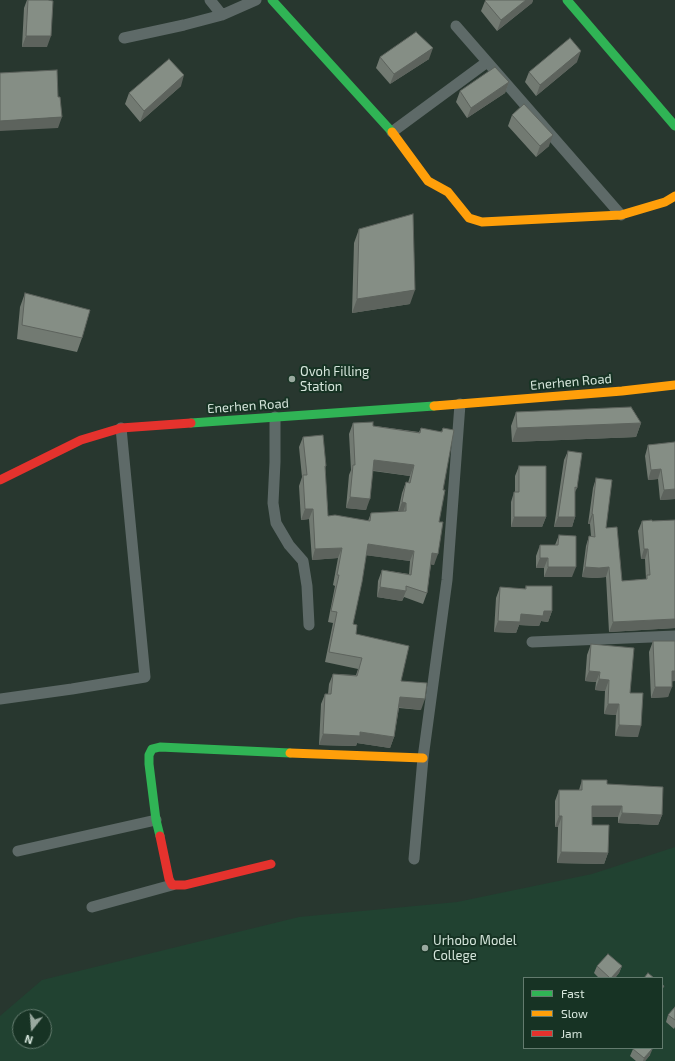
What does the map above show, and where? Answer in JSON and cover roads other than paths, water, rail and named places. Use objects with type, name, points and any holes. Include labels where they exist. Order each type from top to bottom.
[{"type":"street","points":[[210,0],[222,15]]},
{"type":"street","points":[[124,38],[222,15],[256,0]]},
{"type":"street","points":[[272,0],[392,132],[428,180],[448,192],[469,218],[482,222],[621,215],[665,202],[675,196]]},
{"type":"street","points":[[567,0],[675,126]]},
{"type":"street","points":[[456,26],[621,215]]},
{"type":"street","points":[[392,132],[487,62]]},
{"type":"street","name":"Enerhen Road","points":[[0,480],[81,440],[121,428],[460,404],[622,391],[675,385]]},
{"type":"street","points":[[414,860],[423,758],[447,580],[460,404]]},
{"type":"street","points":[[275,418],[273,503],[276,524],[289,545],[303,561],[307,586],[309,625]]},
{"type":"street","points":[[0,699],[145,677],[121,428]]},
{"type":"street","points":[[532,642],[675,636]]},
{"type":"street","points":[[172,886],[169,879],[156,820],[149,764],[149,755],[152,749],[168,748],[423,758]]},
{"type":"street","points":[[18,851],[156,820]]},
{"type":"street","points":[[92,907],[172,886],[185,885],[271,864]]},
{"type":"place","name":"Ovoh Filling Station","points":[[292,379]]},
{"type":"place","name":"Urhobo Model College","points":[[425,948]]}]
